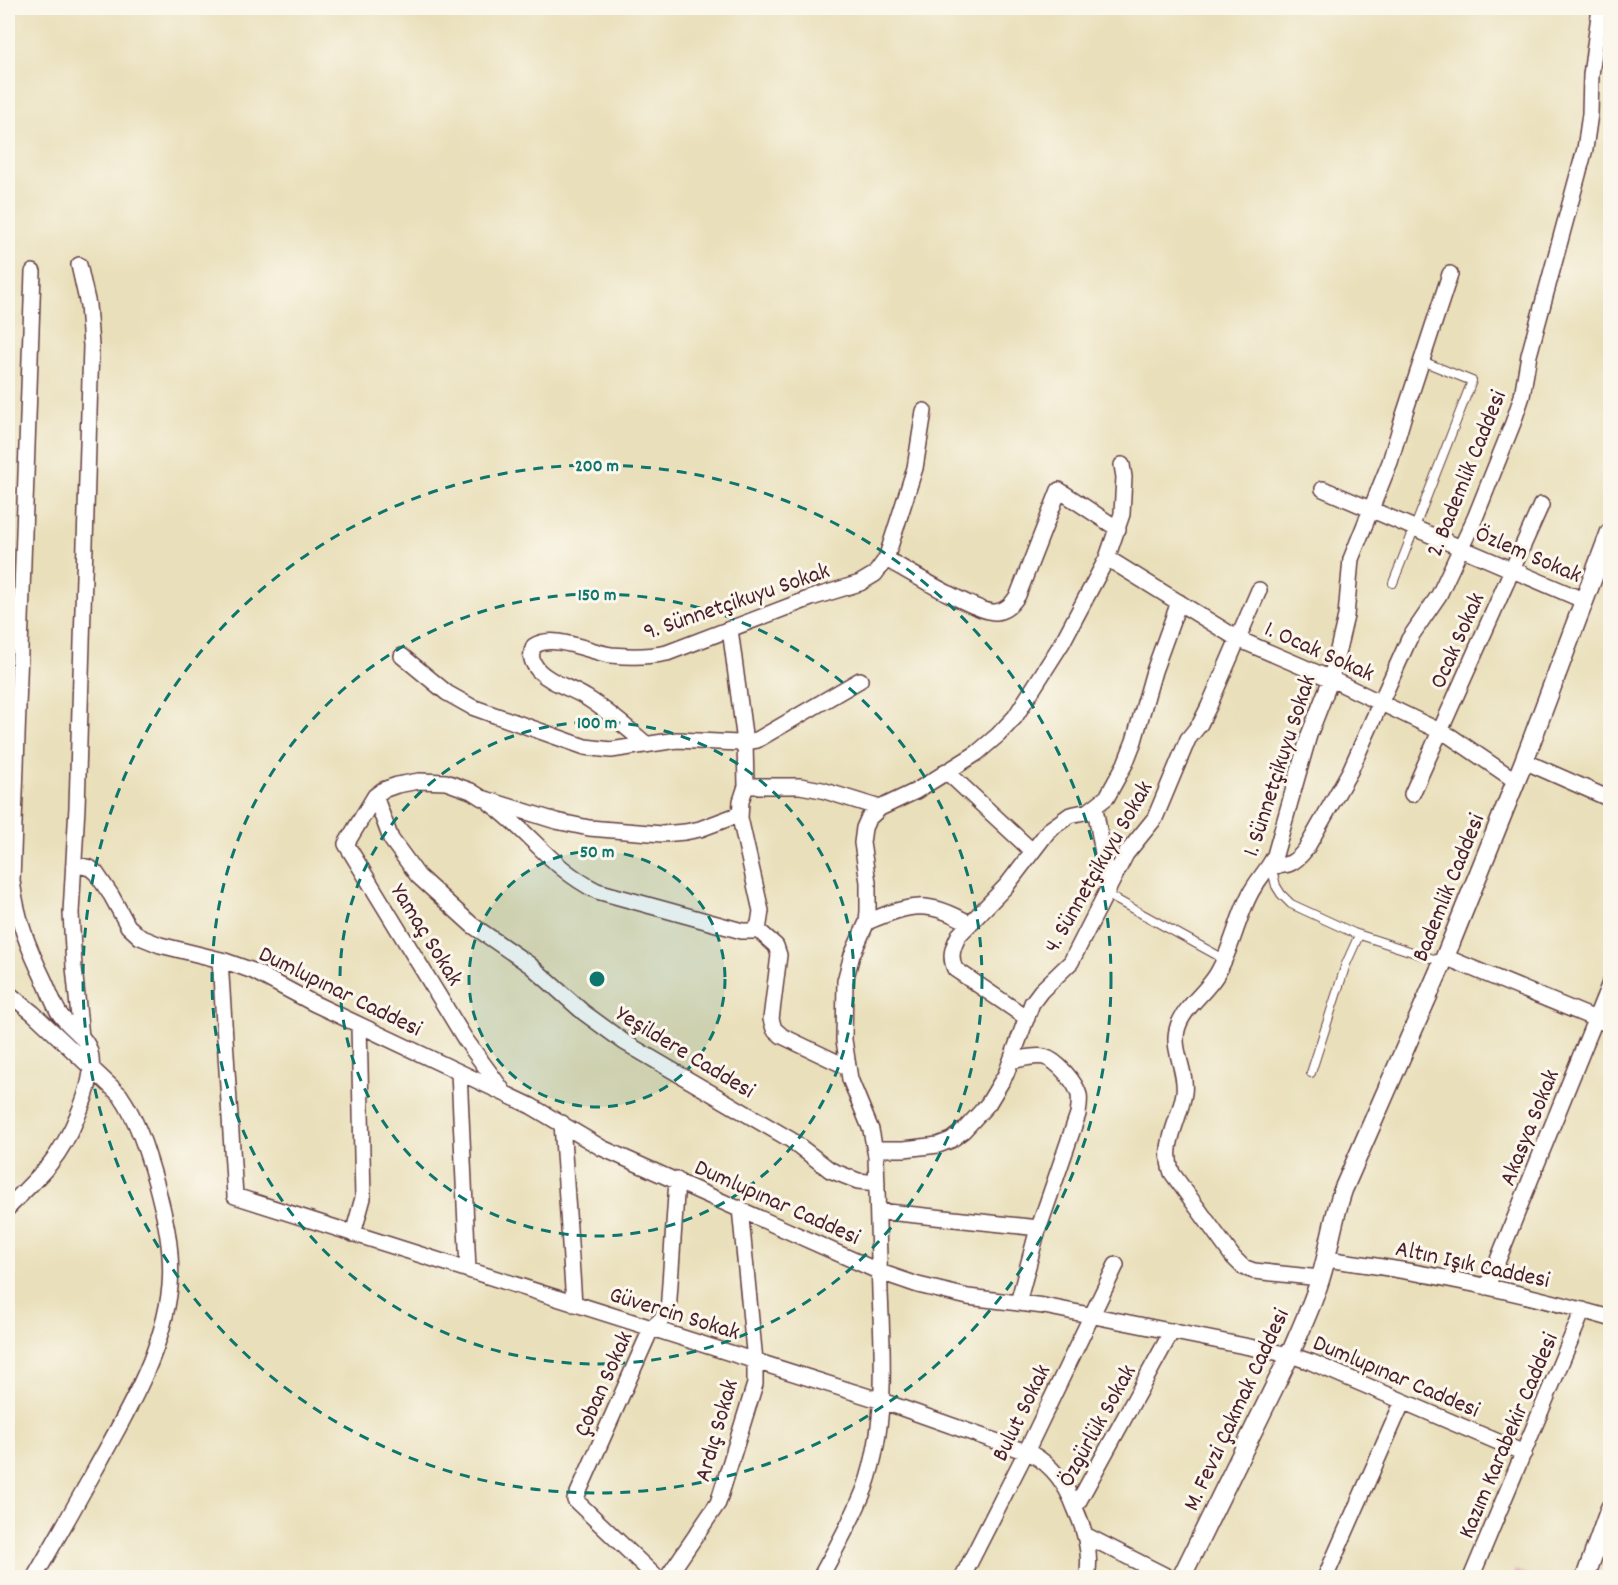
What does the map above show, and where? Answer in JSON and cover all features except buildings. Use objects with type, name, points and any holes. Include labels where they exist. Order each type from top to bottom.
[{"type":"street","name":"2. Bademlik Caddesi","points":[[1270,865],[1293,864],[1306,849],[1350,771],[1409,639],[1432,607],[1461,548],[1514,423],[1522,396],[1529,355],[1580,174],[1588,131],[1591,75],[1600,8]]},
{"type":"street","points":[[79,265],[88,305],[91,346],[75,864],[71,913],[81,1038]]},
{"type":"street","points":[[8,1208],[48,1166],[62,1147],[83,1098],[92,1069],[90,1051],[58,1011],[23,936],[12,880],[33,272]]},
{"type":"street","name":"1. Sünnetçikuyu Sokak","points":[[1320,1278],[1254,1271],[1243,1267],[1233,1257],[1172,1173],[1169,1143],[1184,1093],[1183,1070],[1176,1041],[1178,1026],[1211,984],[1224,959],[1249,896],[1270,865],[1282,833],[1310,735],[1331,678],[1346,616],[1349,568],[1390,462],[1402,418],[1450,274]]},
{"type":"street","name":"9. Sünnetçikuyu Sokak","points":[[645,744],[594,702],[545,676],[531,658],[534,646],[546,641],[556,641],[607,654],[652,656],[667,653],[811,598],[860,583],[875,574],[885,559],[915,468],[924,411]]},
{"type":"street","points":[[820,1578],[854,1515],[865,1487],[878,1437],[882,1401],[883,1350],[875,1149],[871,1130],[847,1067],[844,1016],[845,981],[852,955],[867,922],[870,897],[862,835],[868,819],[880,808],[916,791],[966,760],[989,744],[1015,717],[1062,643],[1107,558],[1118,529],[1124,500],[1122,465]]},
{"type":"street","name":"Özlem Sokak","points":[[1323,489],[1585,601]]},
{"type":"street","points":[[885,559],[977,608],[996,612],[1008,607],[1018,595],[1059,490],[1118,529]]},
{"type":"street","name":"Ocak Sokak","points":[[1413,794],[1541,505]]},
{"type":"street","name":"Bademlik Caddesi","points":[[1326,1258],[1334,1216],[1346,1182],[1444,959],[1524,761],[1611,532]]},
{"type":"street","name":"1. Ocak Sokak","points":[[1107,558],[1238,639],[1331,678],[1441,731],[1516,781]]},
{"type":"street","name":"4. Sünnetçikuyu Sokak","points":[[875,1149],[920,1148],[951,1140],[978,1118],[999,1088],[1032,1003],[1071,962],[1126,854],[1159,811],[1188,739],[1200,724],[1209,706],[1259,590]]},
{"type":"street","points":[[1027,1018],[955,969],[951,954],[954,944],[1007,885],[1049,830],[1070,815],[1095,808],[1107,797],[1125,764],[1154,671],[1179,602]]},
{"type":"street","points":[[482,798],[507,818],[554,863],[597,891],[751,933],[757,929],[760,907],[740,814],[747,786],[746,742],[730,630]]},
{"type":"street","points":[[402,656],[447,693],[493,716],[599,750],[677,740],[746,742],[768,735],[860,680]]},
{"type":"street","points":[[1524,761],[1611,799]]},
{"type":"street","points":[[945,771],[1032,851]]},
{"type":"street","points":[[375,796],[397,785],[434,781],[457,785],[482,798],[573,825],[630,832],[685,832],[700,829],[740,814]]},
{"type":"street","points":[[747,786],[800,786],[822,790],[880,808]]},
{"type":"street","name":"Yamaç Sokak","points":[[375,796],[346,844],[465,1039],[505,1093]]},
{"type":"street","name":"Yeşildere Caddesi","points":[[375,796],[391,839],[418,876],[472,925],[530,965],[583,1012],[624,1042],[791,1140],[830,1170],[858,1181],[877,1183]]},
{"type":"street","points":[[1095,808],[1107,890]]},
{"type":"street","name":"Dumlupınar Caddesi","points":[[75,864],[90,868],[103,882],[134,933],[160,945],[253,971],[505,1093],[602,1148],[880,1272],[918,1285],[968,1297],[1092,1315],[1290,1355],[1524,1453]]},
{"type":"street","points":[[867,922],[899,908],[927,906],[949,912],[970,924]]},
{"type":"street","points":[[757,929],[776,946],[779,955],[771,1019],[774,1029],[782,1036],[847,1067]]},
{"type":"street","points":[[1444,959],[1604,1022]]},
{"type":"street","name":"Güvercin Sokak","points":[[220,960],[235,1196],[882,1401],[1026,1452],[1040,1458],[1053,1469],[1076,1508]]},
{"type":"street","name":"Akasya Sokak","points":[[1487,1287],[1604,1022],[1611,983]]},
{"type":"street","points":[[8,993],[33,1013],[120,1095],[139,1129],[164,1213],[170,1243],[170,1287],[157,1342],[111,1443],[34,1578]]},
{"type":"street","points":[[353,1234],[363,1198],[359,1024]]},
{"type":"street","points":[[1011,1061],[1037,1057],[1051,1060],[1060,1066],[1079,1095],[1077,1114],[1039,1228],[1018,1303]]},
{"type":"street","points":[[459,1072],[468,1270]]},
{"type":"street","points":[[562,1124],[574,1304]]},
{"type":"street","name":"Çoban Sokak","points":[[657,1578],[575,1500],[651,1329],[668,1313],[677,1180]]},
{"type":"street","name":"Ardıç Sokak","points":[[667,1578],[718,1503],[755,1384],[755,1361],[740,1208]]},
{"type":"street","points":[[878,1210],[1039,1228]]},
{"type":"street","name":"M. Fevzi Çakmak Caddesi","points":[[1181,1578],[1290,1355],[1326,1258]]},
{"type":"street","name":"Altın Işık Caddesi","points":[[1326,1258],[1373,1264],[1487,1287],[1611,1318]]},
{"type":"street","name":"Bulut Sokak","points":[[963,1578],[1116,1265]]},
{"type":"street","name":"Kazım Karabekir Caddesi","points":[[1471,1578],[1584,1310]]},
{"type":"street","name":"Özgürlük Sokak","points":[[1087,1578],[1089,1565],[1085,1535],[1076,1508],[1172,1331]]},
{"type":"street","points":[[1325,1578],[1403,1401]]},
{"type":"street","points":[[1586,1578],[1611,1508]]},
{"type":"street","points":[[1085,1535],[1170,1578]]},
{"type":"lane","points":[[1393,583],[1472,381],[1422,361]]},
{"type":"lane","points":[[1270,865],[1276,886],[1292,904],[1359,935],[1444,959]]},
{"type":"lane","points":[[1107,890],[1224,959]]},
{"type":"lane","points":[[1311,1074],[1346,964],[1359,935]]}]
